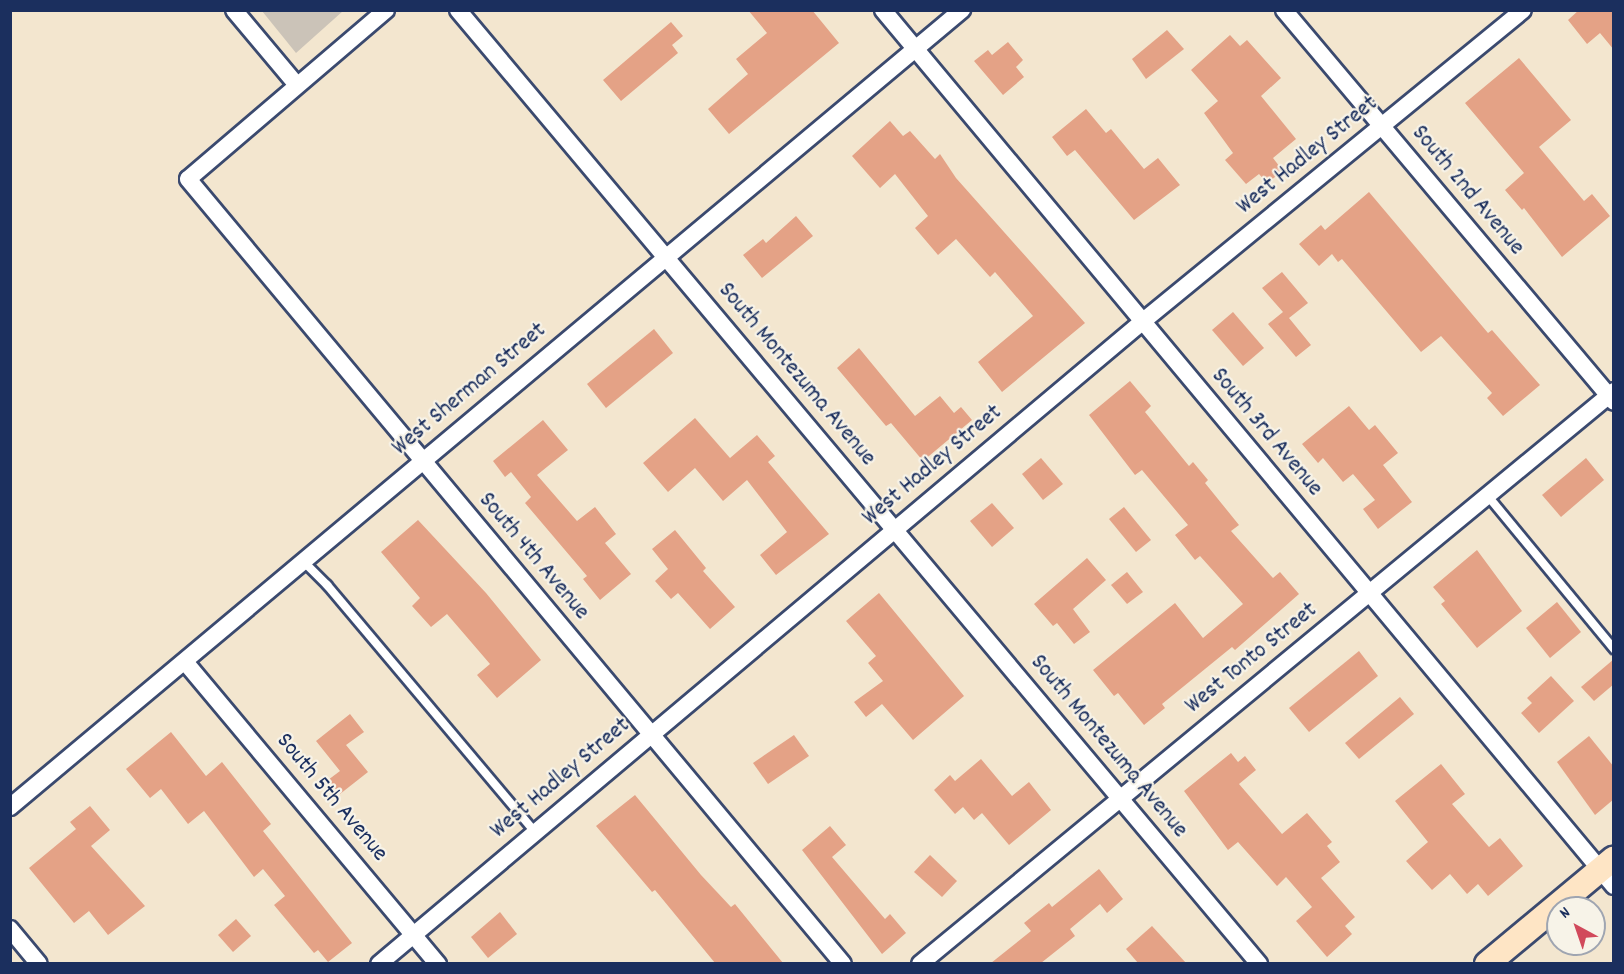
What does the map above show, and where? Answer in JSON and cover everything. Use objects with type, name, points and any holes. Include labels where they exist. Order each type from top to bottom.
[{"type":"main road","points":[[1487,963],[1609,871]]},
{"type":"street","points":[[234,10],[296,84],[386,10]]},
{"type":"street","name":"South Montezuma Avenue","points":[[458,10],[1259,963]]},
{"type":"street","name":"South 3rd Avenue","points":[[884,10],[1368,594],[1609,871]]},
{"type":"street","name":"West Sherman Street","points":[[10,807],[186,663],[422,461],[962,10]]},
{"type":"street","name":"South 2nd Avenue","points":[[1284,10],[1612,396]]},
{"type":"street","name":"West Hadley Street","points":[[379,963],[1142,322],[1523,10]]},
{"type":"street","name":"South 4th Avenue","points":[[296,84],[188,179],[650,736],[843,963]]},
{"type":"street","name":"West Tonto Street","points":[[920,963],[1486,495],[1612,396]]},
{"type":"street","name":"South 5th Avenue","points":[[186,663],[438,963]]},
{"type":"street","points":[[10,929],[39,963]]},
{"type":"lane","points":[[1486,495],[1614,649]]},
{"type":"lane","points":[[304,562],[327,585],[535,832]]},
{"type":"shaded area","points":[[262,11],[343,11],[296,53]]},
{"type":"building","points":[[748,10],[812,10],[839,43],[729,134],[708,109],[748,74],[736,59],[767,33]]},
{"type":"building","points":[[1579,10],[1614,10],[1614,50],[1600,33],[1587,44],[1568,20]]},
{"type":"building","points":[[671,22],[683,36],[672,45],[678,53],[621,101],[603,80]]},
{"type":"building","points":[[1167,30],[1184,49],[1146,79],[1132,59]]},
{"type":"building","points":[[1230,35],[1240,46],[1247,40],[1281,78],[1261,96],[1296,139],[1273,158],[1283,171],[1267,183],[1259,174],[1246,184],[1225,160],[1233,153],[1204,113],[1218,101],[1191,70]]},
{"type":"building","points":[[1008,42],[1023,60],[1016,67],[1024,77],[1003,95],[974,61],[988,50],[992,55]]},
{"type":"building","points":[[1519,58],[1571,120],[1539,147],[1584,201],[1592,194],[1610,216],[1562,257],[1524,208],[1522,210],[1505,190],[1524,173],[1465,103]]},
{"type":"building","points":[[1086,109],[1106,133],[1111,129],[1144,169],[1158,158],[1180,185],[1134,220],[1075,150],[1067,156],[1052,137]]},
{"type":"building","points":[[890,121],[903,136],[910,131],[935,159],[940,154],[956,178],[1085,323],[1002,392],[978,362],[1033,316],[995,272],[990,277],[956,239],[938,255],[915,228],[928,216],[895,174],[880,188],[852,156]]},
{"type":"building","points":[[1369,192],[1488,333],[1492,330],[1540,385],[1503,416],[1487,398],[1492,393],[1441,336],[1421,352],[1342,259],[1338,262],[1332,254],[1319,266],[1299,244],[1321,225],[1325,230]]},
{"type":"building","points":[[796,216],[813,236],[762,278],[743,255],[763,239],[766,243]]},
{"type":"building","points":[[1282,272],[1308,303],[1289,318],[1311,345],[1296,357],[1268,324],[1283,312],[1262,288]]},
{"type":"building","points":[[1233,312],[1264,348],[1243,366],[1212,330]]},
{"type":"building","points":[[654,329],[673,353],[606,408],[587,384]]},
{"type":"building","points":[[859,348],[915,416],[940,396],[954,413],[961,407],[972,420],[923,461],[891,423],[886,426],[837,368]]},
{"type":"building","points":[[1130,381],[1151,406],[1145,412],[1189,466],[1193,462],[1208,480],[1205,483],[1239,525],[1231,531],[1273,578],[1280,572],[1299,594],[1235,650],[1232,647],[1162,704],[1165,708],[1144,725],[1118,693],[1114,696],[1093,670],[1175,603],[1203,638],[1243,604],[1200,556],[1195,560],[1175,535],[1188,525],[1142,470],[1135,475],[1089,415]]},
{"type":"building","points":[[1349,406],[1369,430],[1375,425],[1398,453],[1383,465],[1412,502],[1378,529],[1363,509],[1375,500],[1353,474],[1343,482],[1323,458],[1318,463],[1302,444]]},
{"type":"building","points":[[695,418],[730,458],[757,435],[775,456],[768,462],[829,534],[776,575],[760,555],[787,532],[747,480],[723,501],[695,468],[668,492],[643,463]]},
{"type":"building","points":[[543,420],[568,450],[537,475],[577,521],[595,507],[616,534],[605,543],[631,574],[600,600],[583,579],[587,576],[525,503],[531,497],[511,472],[505,477],[493,461]]},
{"type":"building","points":[[1041,458],[1063,484],[1043,500],[1022,474]]},
{"type":"building","points":[[1586,458],[1604,480],[1561,517],[1542,495]]},
{"type":"building","points":[[992,503],[1014,528],[992,547],[970,521]]},
{"type":"building","points":[[1124,507],[1151,540],[1136,552],[1109,519]]},
{"type":"building","points":[[418,520],[486,593],[541,660],[497,698],[477,675],[490,664],[447,614],[431,627],[412,606],[420,598],[381,552]]},
{"type":"building","points":[[675,530],[706,568],[703,571],[735,607],[710,629],[678,593],[671,599],[655,581],[668,569],[652,549]]},
{"type":"building","points":[[1477,550],[1522,611],[1477,648],[1441,604],[1445,601],[1433,587]]},
{"type":"building","points":[[1087,558],[1106,580],[1073,609],[1090,632],[1074,644],[1057,623],[1053,626],[1034,604]]},
{"type":"building","points":[[1127,572],[1143,592],[1127,604],[1111,585]]},
{"type":"building","points":[[879,593],[964,696],[913,740],[882,704],[866,717],[854,702],[883,681],[868,663],[876,656],[846,621]]},
{"type":"building","points":[[1557,602],[1581,632],[1550,658],[1526,628]]},
{"type":"building","points":[[1359,651],[1378,676],[1309,732],[1289,708]]},
{"type":"building","points":[[1614,659],[1614,684],[1594,701],[1581,687]]},
{"type":"building","points":[[1551,676],[1574,701],[1539,733],[1521,713],[1532,703],[1527,698]]},
{"type":"building","points":[[1400,697],[1414,714],[1359,759],[1345,743]]},
{"type":"building","points":[[350,714],[364,732],[346,745],[368,772],[340,794],[328,780],[340,771],[316,741]]},
{"type":"building","points":[[171,732],[206,776],[222,762],[271,824],[263,831],[352,943],[328,962],[318,950],[314,953],[274,905],[285,896],[263,869],[254,877],[204,811],[188,824],[161,789],[150,798],[126,769]]},
{"type":"building","points":[[794,735],[809,756],[768,784],[753,763]]},
{"type":"building","points":[[1589,736],[1614,767],[1614,799],[1595,815],[1557,762]]},
{"type":"building","points":[[1231,753],[1238,762],[1245,756],[1256,770],[1239,784],[1282,834],[1307,813],[1332,842],[1327,846],[1340,862],[1321,878],[1355,917],[1345,926],[1352,934],[1327,957],[1296,921],[1312,907],[1286,877],[1277,886],[1238,842],[1228,850],[1184,791]]},
{"type":"building","points":[[981,759],[1012,796],[1029,782],[1051,810],[1009,845],[982,813],[974,820],[963,807],[955,814],[934,790],[950,775],[955,781]]},
{"type":"building","points":[[1441,764],[1465,794],[1452,804],[1489,847],[1500,838],[1523,866],[1488,896],[1478,884],[1467,894],[1450,874],[1432,890],[1406,861],[1428,842],[1395,801]]},
{"type":"building","points":[[635,795],[701,875],[731,907],[735,904],[783,963],[715,963],[655,890],[652,892],[596,826]]},
{"type":"building","points":[[90,806],[110,830],[91,846],[145,906],[108,935],[89,911],[74,923],[29,868],[76,829],[70,822]]},
{"type":"building","points":[[830,826],[846,845],[832,857],[885,919],[890,914],[906,933],[882,954],[802,850]]},
{"type":"building","points":[[930,855],[957,881],[942,897],[914,872]]},
{"type":"building","points":[[1099,869],[1123,899],[1107,913],[1100,904],[1070,929],[1075,936],[1041,963],[991,963],[1031,931],[1024,923],[1049,903],[1052,907]]},
{"type":"building","points":[[500,912],[517,934],[488,958],[471,937]]},
{"type":"building","points":[[236,919],[251,936],[233,952],[218,935]]},
{"type":"building","points":[[1152,926],[1186,963],[1138,963],[1126,949]]}]
